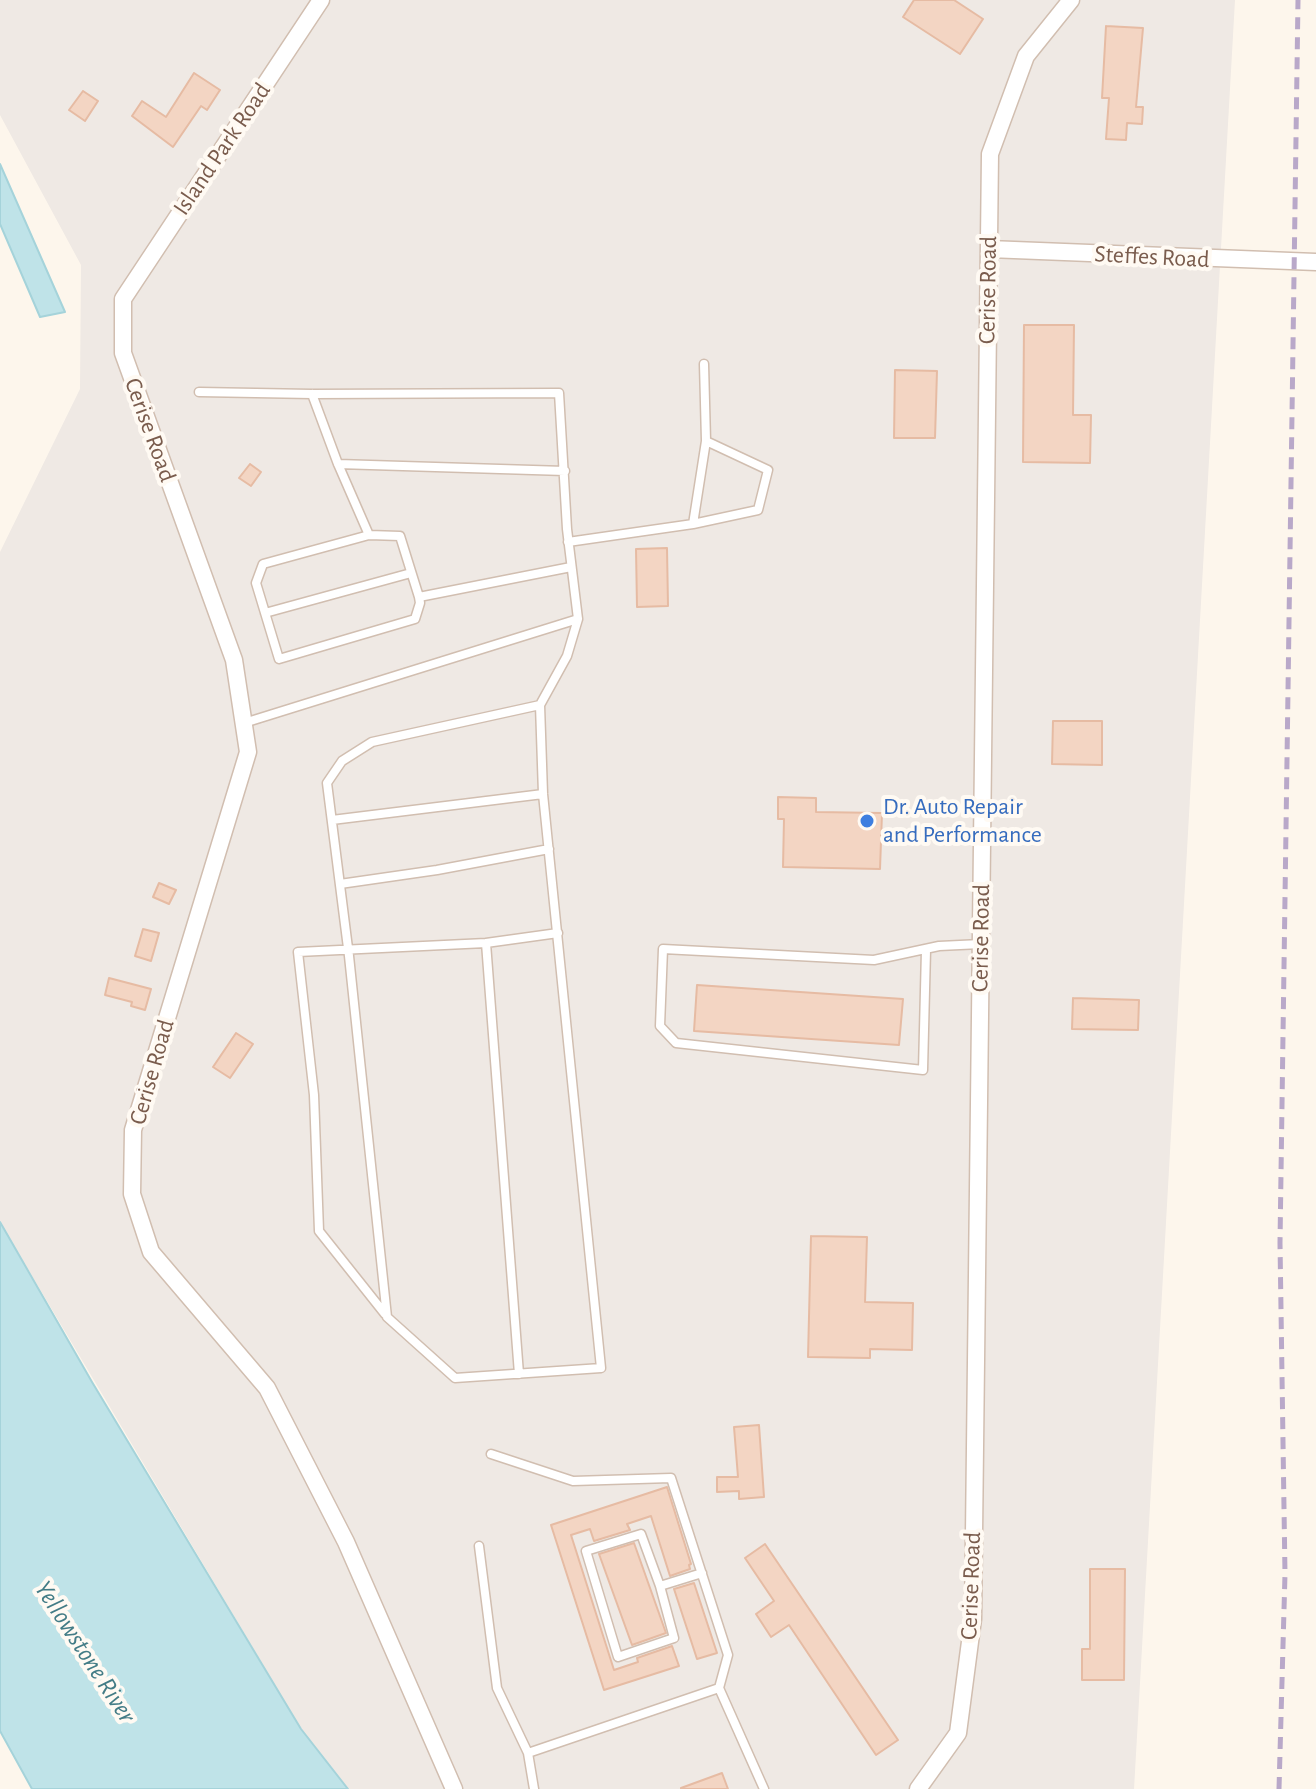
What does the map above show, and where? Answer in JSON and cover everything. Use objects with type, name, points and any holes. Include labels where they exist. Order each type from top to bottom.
[{"type":"street","name":"Island Park Road","points":[[123,299],[321,0]]},
{"type":"street","name":"Cerise Road","points":[[918,1789],[958,1733],[973,1619],[990,154],[1026,56],[1071,0]]},
{"type":"street","name":"Steffes Road","points":[[989,249],[1316,262]]},
{"type":"street","name":"Cerise Road","points":[[123,299],[123,353],[234,660],[248,752],[133,1130],[132,1194],[151,1252],[267,1388],[346,1542],[454,1789]]},
{"type":"lane","points":[[693,524],[706,441],[704,364]]},
{"type":"lane","points":[[199,392],[559,393],[568,542],[578,619],[567,656],[540,705],[543,794],[558,933],[601,1368],[455,1378],[387,1317],[319,1231],[314,1095],[298,952],[486,943],[558,933]]},
{"type":"lane","points":[[312,394],[369,535]]},
{"type":"lane","points":[[568,542],[693,524],[758,510],[768,470],[706,441]]},
{"type":"lane","points":[[338,464],[565,471]]},
{"type":"lane","points":[[369,535],[400,536],[411,573],[420,603],[415,619],[279,659],[256,583],[263,564],[369,535]]},
{"type":"lane","points":[[419,597],[571,567]]},
{"type":"lane","points":[[265,613],[411,573]]},
{"type":"lane","points":[[244,723],[578,619]]},
{"type":"lane","points":[[387,1317],[327,783],[342,761],[372,742],[540,705]]},
{"type":"lane","points":[[332,820],[543,794]]},
{"type":"lane","points":[[340,884],[549,849]]},
{"type":"lane","points":[[486,943],[519,1374]]},
{"type":"lane","points":[[926,950],[923,1070],[676,1043],[660,1026],[663,949],[874,960],[939,946],[981,944]]},
{"type":"lane","points":[[491,1454],[573,1481],[671,1478],[728,1655],[719,1688],[764,1789]]},
{"type":"lane","points":[[641,1534],[660,1586],[674,1638],[618,1657],[586,1551],[641,1534]]},
{"type":"lane","points":[[479,1546],[497,1688],[528,1753],[534,1789]]},
{"type":"lane","points":[[660,1586],[702,1573]]},
{"type":"lane","points":[[528,1753],[719,1688]]},
{"type":"shaded area","points":[[0,0],[1235,0],[1134,1789],[348,1789],[301,1729],[0,1222],[0,552],[80,389],[81,265],[0,115]]},
{"type":"water","points":[[0,164],[65,312],[40,317],[0,224]]},
{"type":"water","name":"Yellowstone River","points":[[0,1222],[92,1382],[301,1729],[348,1789],[32,1789],[0,1731]]},
{"type":"building","points":[[914,0],[954,0],[983,19],[960,54],[903,17]]},
{"type":"building","points":[[1106,26],[1143,28],[1136,107],[1143,107],[1142,124],[1127,123],[1126,140],[1106,139],[1109,98],[1102,98]]},
{"type":"building","points":[[194,73],[220,90],[207,110],[201,106],[173,147],[132,116],[142,101],[166,117]]},
{"type":"building","points":[[83,91],[98,101],[85,121],[69,110]]},
{"type":"building","points":[[1024,325],[1074,325],[1073,415],[1091,415],[1090,463],[1023,462]]},
{"type":"building","points":[[895,370],[937,371],[935,438],[894,438]]},
{"type":"building","points":[[250,464],[261,472],[251,486],[239,478]]},
{"type":"building","points":[[667,548],[668,606],[637,607],[636,549]]},
{"type":"building","points":[[1053,721],[1102,721],[1102,765],[1052,764]]},
{"type":"building","points":[[778,797],[816,798],[816,812],[882,813],[880,869],[783,867],[784,819],[778,819]]},
{"type":"building","points":[[159,883],[176,890],[169,904],[153,897]]},
{"type":"building","points":[[143,929],[159,933],[151,961],[135,956]]},
{"type":"building","points":[[109,978],[151,989],[145,1010],[131,1006],[132,1002],[105,995]]},
{"type":"building","points":[[697,985],[903,999],[899,1045],[694,1031]]},
{"type":"building","points":[[1073,998],[1139,1000],[1138,1030],[1072,1029]]},
{"type":"building","points":[[236,1033],[253,1044],[230,1078],[213,1067]]},
{"type":"building","points":[[811,1236],[867,1237],[865,1302],[913,1303],[912,1350],[870,1349],[870,1358],[808,1357]]},
{"type":"building","points":[[759,1425],[764,1497],[739,1499],[739,1491],[717,1492],[717,1477],[738,1477],[734,1427]]},
{"type":"building","points":[[667,1487],[690,1569],[670,1576],[651,1516],[627,1524],[630,1530],[594,1541],[590,1529],[571,1535],[614,1670],[672,1646],[679,1666],[604,1690],[551,1525]]},
{"type":"building","points":[[634,1543],[666,1633],[632,1645],[599,1554]]},
{"type":"building","points":[[765,1544],[898,1740],[876,1755],[789,1625],[771,1637],[756,1614],[774,1601],[745,1558]]},
{"type":"building","points":[[1090,1569],[1125,1569],[1124,1680],[1082,1680],[1082,1649],[1090,1649]]},
{"type":"building","points":[[694,1583],[717,1653],[697,1659],[674,1589]]},
{"type":"building","points":[[722,1773],[728,1789],[681,1789],[681,1788]]},
{"type":"railway","points":[[1279,1789],[1285,1574],[1280,1243],[1298,0]]},
{"type":"place","name":"Dr. Auto Repair and Performance","points":[[867,821]]}]
